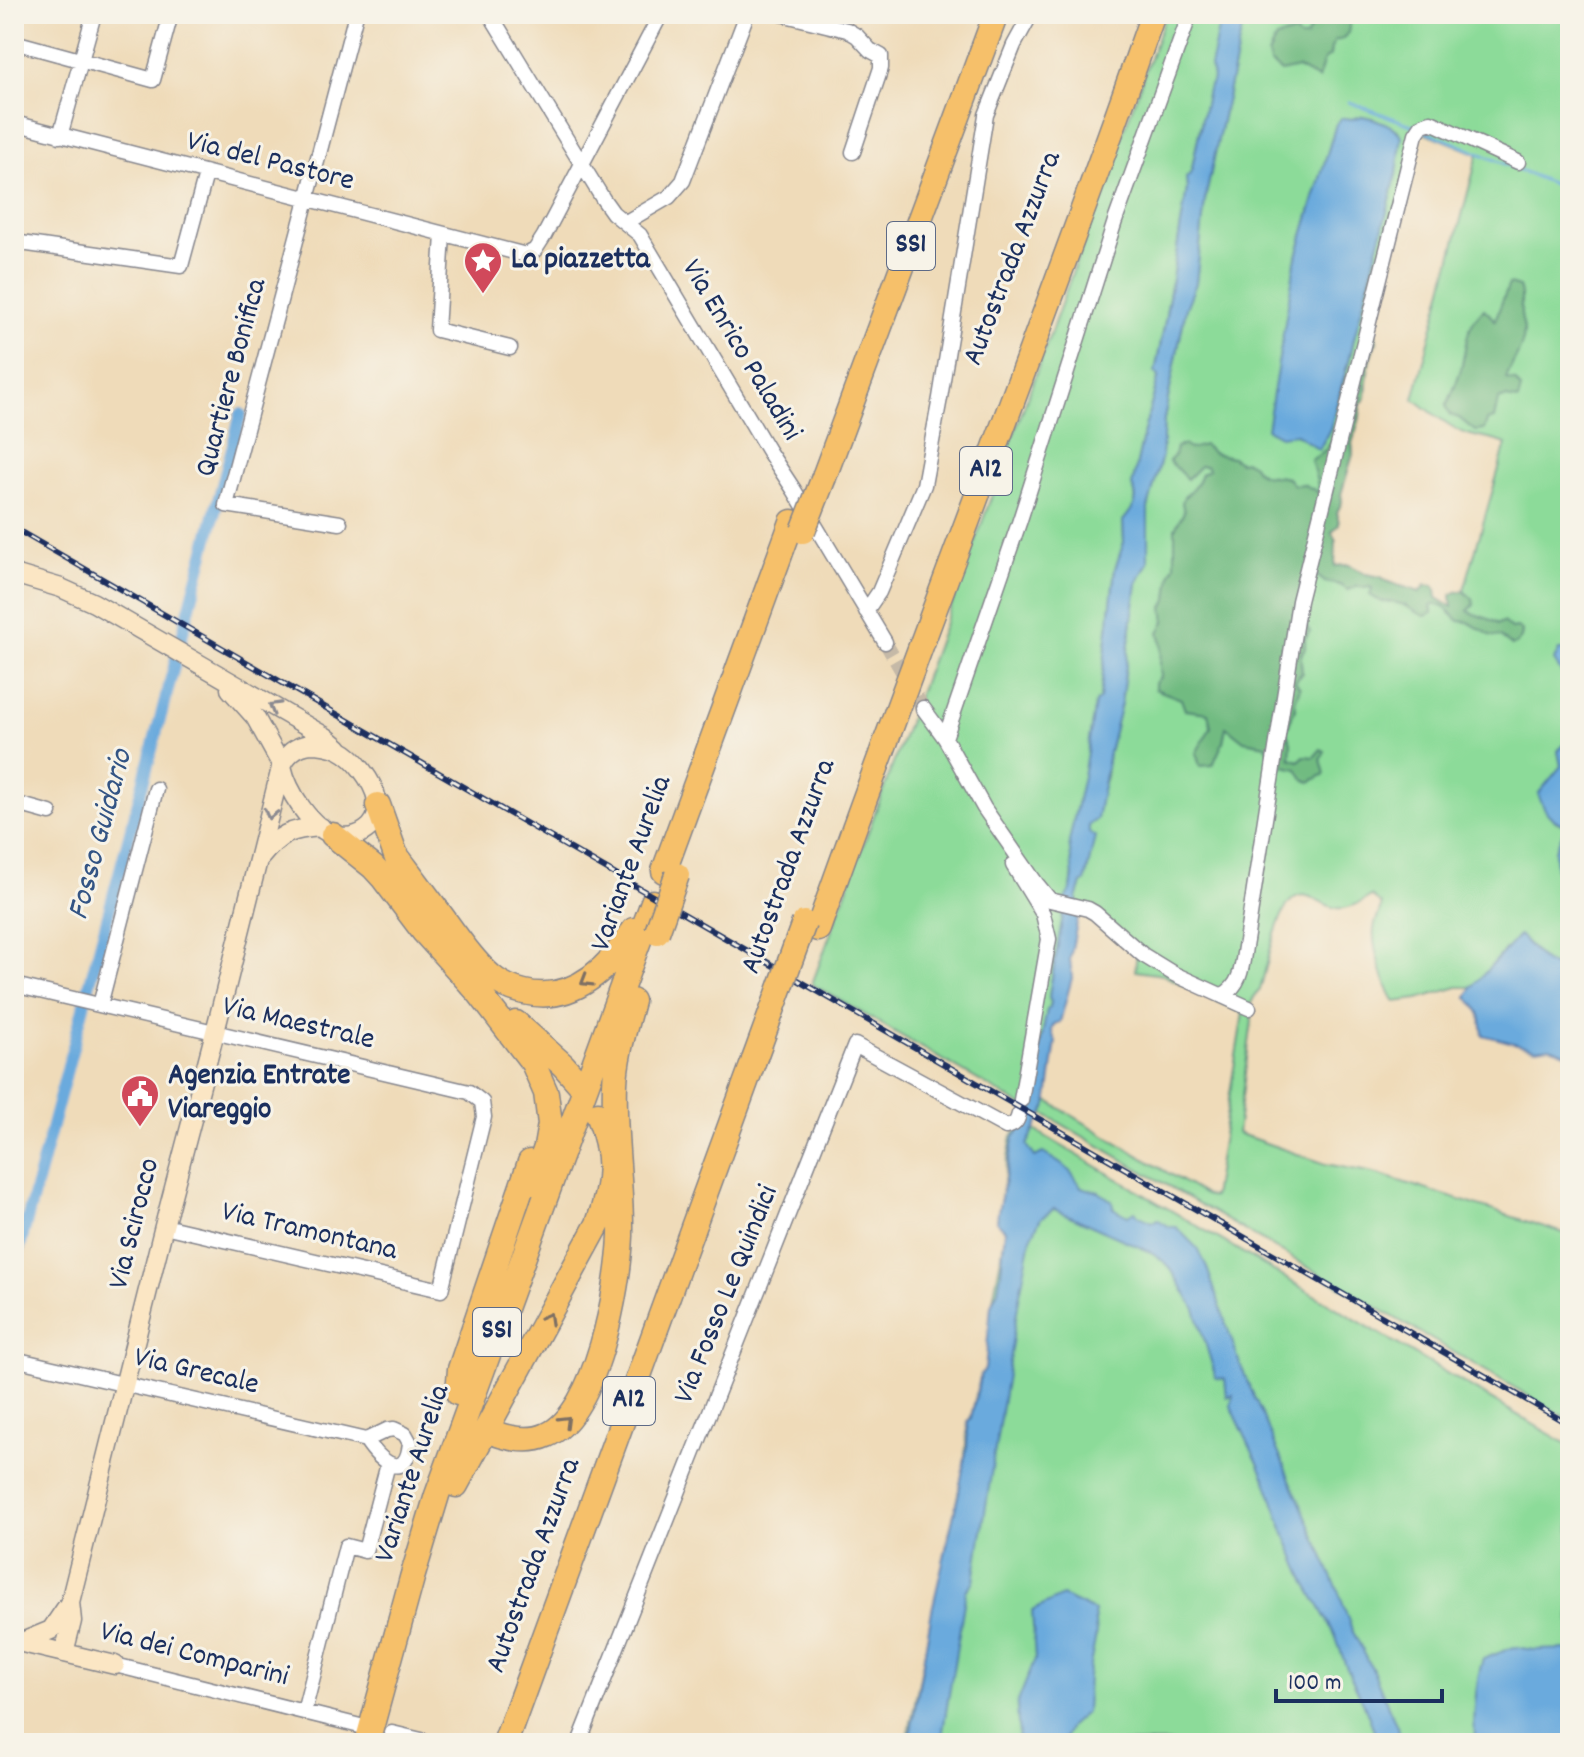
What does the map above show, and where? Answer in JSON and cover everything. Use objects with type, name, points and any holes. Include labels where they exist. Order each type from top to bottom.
[{"type":"highway","name":"Variante Aurelia","points":[[818,474],[981,14]]},
{"type":"highway","name":"Variante Aurelia","points":[[364,1734],[412,1578],[632,1001],[646,927],[671,873],[818,474],[996,14]]},
{"type":"highway","name":"Autostrada Azzurra","points":[[811,926],[973,458],[1098,127],[1137,14]]},
{"type":"highway","name":"Autostrada Azzurra","points":[[505,1743],[811,926],[969,516],[1153,14]]},
{"type":"highway","points":[[378,805],[403,875],[459,969]]},
{"type":"highway","points":[[327,831],[379,873],[424,932],[480,994],[533,1063],[550,1110],[544,1153],[470,1375],[447,1490]]},
{"type":"highway","points":[[396,855],[478,964],[498,982],[521,991],[550,994],[582,984],[598,974],[646,927]]},
{"type":"highway","name":"Variante Aurelia","points":[[387,1738],[447,1490],[653,902],[671,873]]},
{"type":"highway","points":[[480,994],[543,1047],[579,1083]]},
{"type":"highway","points":[[458,1393],[460,1369],[526,1177],[535,1130],[532,1096],[524,1073],[480,994]]},
{"type":"highway","points":[[494,1433],[531,1439],[548,1435],[564,1424],[581,1399],[601,1346],[620,1257],[621,1193],[615,1081],[632,1001]]},
{"type":"highway","name":"Autostrada Azzurra","points":[[522,1743],[761,1062]]},
{"type":"highway","points":[[447,1490],[598,1224],[611,1175],[609,1148],[598,1114]]},
{"type":"street","points":[[60,136],[94,14]]},
{"type":"street","points":[[14,42],[153,80],[171,14]]},
{"type":"street","points":[[307,199],[356,14]]},
{"type":"street","name":"Via Enrico Paladini","points":[[490,14],[611,210],[640,235],[885,642]]},
{"type":"street","points":[[582,164],[661,14]]},
{"type":"street","points":[[626,222],[669,197],[683,181],[747,14]]},
{"type":"street","points":[[781,14],[847,30],[881,56],[881,68],[853,152]]},
{"type":"street","points":[[866,611],[879,592],[924,485],[986,115],[1014,45],[1031,14]]},
{"type":"street","points":[[945,738],[1020,520],[1115,221],[1190,14]]},
{"type":"street","points":[[1223,995],[1237,982],[1246,941],[1299,601],[1419,129],[1431,122],[1518,162]]},
{"type":"street","name":"Via del Pastore","points":[[14,123],[526,255],[535,250],[582,164]]},
{"type":"street","points":[[14,242],[181,266],[206,174]]},
{"type":"street","name":"Quartiere Bonifica","points":[[307,199],[226,505],[340,523]]},
{"type":"street","points":[[443,235],[437,330],[510,348]]},
{"type":"street","points":[[15,575],[80,596],[177,650],[326,737],[363,770],[374,788],[378,805],[376,818],[365,831],[353,836],[295,830],[275,841],[258,860]]},
{"type":"street","points":[[208,668],[248,708],[282,767],[297,802],[313,821],[327,831]]},
{"type":"street","points":[[923,708],[945,738],[974,791],[1050,900],[1088,909],[1143,955],[1174,974],[1249,1008]]},
{"type":"street","points":[[282,767],[289,753],[303,745],[339,748]]},
{"type":"street","name":"Via Scirocco","points":[[58,1651],[282,767]]},
{"type":"street","points":[[97,1004],[156,789]]},
{"type":"street","name":"Via Fosso Le Quindici","points":[[579,1743],[855,1045],[1006,1127],[1018,1121],[1049,939],[1043,914],[974,801],[974,791]]},
{"type":"street","points":[[14,803],[50,813]]},
{"type":"street","name":"Via Maestrale","points":[[14,985],[469,1092],[482,1102],[484,1117],[441,1290]]},
{"type":"street","name":"Via Tramontana","points":[[164,1226],[441,1290]]},
{"type":"street","name":"Via Grecale","points":[[14,1359],[366,1440]]},
{"type":"street","points":[[394,1429],[405,1434],[410,1443],[407,1456],[398,1464],[388,1464],[380,1459],[366,1440],[394,1429]]},
{"type":"street","points":[[304,1712],[346,1546],[365,1551],[388,1464]]},
{"type":"street","points":[[18,1642],[63,1624],[115,1665]]},
{"type":"street","name":"Via dei Comparini","points":[[18,1642],[304,1712],[364,1734]]},
{"type":"street","points":[[387,1738],[434,1743]]},
{"type":"green space","points":[[1166,14],[1221,14],[1213,83],[1191,173],[1186,178],[1187,189],[1155,372],[1159,376],[1132,486],[1135,501],[1123,521],[1124,542],[1115,569],[1100,698],[1095,703],[1084,773],[1071,889],[1066,899],[1050,989],[1050,1008],[1047,1010],[1028,1109],[812,984]]},
{"type":"green space","points":[[1245,14],[1570,14],[1570,650],[1559,650],[1566,680],[1568,739],[1558,751],[1561,765],[1555,821],[1566,826],[1555,850],[1557,872],[1568,870],[1569,880],[1563,888],[1570,898],[1570,978],[1563,975],[1559,967],[1544,962],[1525,941],[1505,949],[1472,987],[1458,987],[1418,999],[1395,1002],[1383,977],[1375,947],[1375,927],[1382,905],[1371,896],[1350,907],[1336,908],[1305,895],[1299,896],[1293,899],[1282,915],[1260,990],[1251,1004],[1252,1021],[1237,1133],[1326,1164],[1374,1173],[1570,1235],[1570,1420],[1043,1113],[1048,1101],[1213,1197],[1243,1013],[1163,975],[1135,971],[1137,950],[1080,907],[1077,898],[1082,883],[1089,825],[1106,777],[1121,703],[1137,583],[1148,562],[1148,508],[1162,455],[1164,419],[1186,308],[1196,283],[1205,200]],"holes":[[[1362,116],[1398,130],[1349,363],[1330,429],[1308,441],[1295,434],[1288,310],[1295,263],[1336,124],[1342,118]],[[1419,130],[1478,154],[1414,399],[1462,432],[1506,444],[1458,611],[1437,598],[1365,574],[1349,565],[1335,566],[1334,562],[1336,540],[1332,532],[1339,525],[1337,512],[1342,502],[1341,494],[1353,454],[1352,443],[1359,421],[1360,404],[1366,398],[1370,360],[1377,341],[1368,325]]]},
{"type":"green space","points":[[1317,14],[1353,14],[1354,19],[1350,22],[1348,33],[1335,41],[1318,79],[1298,68],[1281,72],[1270,63],[1268,55],[1276,38],[1294,33],[1306,38]]},
{"type":"green space","points":[[1509,284],[1520,290],[1524,331],[1522,344],[1506,379],[1515,381],[1521,389],[1518,400],[1498,400],[1494,419],[1487,421],[1484,430],[1475,431],[1450,415],[1446,406],[1461,369],[1473,323],[1484,309],[1495,320]]},
{"type":"green space","points":[[1374,328],[1377,341],[1370,360],[1366,398],[1360,404],[1359,421],[1352,443],[1353,454],[1337,512],[1339,525],[1332,532],[1336,540],[1335,566],[1349,565],[1365,574],[1420,592],[1426,585],[1433,586],[1437,598],[1452,607],[1451,595],[1464,591],[1473,599],[1474,605],[1468,611],[1498,624],[1503,622],[1511,629],[1517,628],[1522,631],[1521,638],[1512,646],[1500,637],[1459,621],[1444,607],[1434,604],[1431,607],[1433,613],[1425,616],[1401,604],[1375,598],[1370,595],[1372,588],[1357,586],[1348,590],[1325,582],[1316,575],[1312,586],[1314,595],[1307,605],[1304,621],[1310,632],[1305,638],[1301,657],[1302,673],[1295,681],[1300,688],[1295,701],[1296,709],[1286,731],[1291,742],[1290,758],[1299,761],[1304,756],[1314,757],[1321,749],[1325,751],[1321,759],[1325,774],[1310,782],[1303,779],[1297,769],[1280,765],[1266,745],[1244,741],[1226,727],[1213,765],[1200,766],[1196,753],[1211,727],[1208,713],[1185,710],[1181,699],[1155,689],[1155,683],[1161,676],[1159,632],[1165,622],[1163,607],[1168,599],[1175,565],[1175,528],[1184,512],[1184,497],[1201,474],[1209,470],[1206,466],[1200,466],[1187,479],[1169,461],[1176,447],[1183,445],[1190,449],[1204,445],[1213,453],[1232,457],[1239,462],[1246,461],[1263,475],[1288,478],[1294,485],[1303,484],[1320,493],[1311,460],[1327,448],[1334,430],[1339,427]]},
{"type":"green space","points":[[1023,1123],[1570,1446],[1570,1743],[907,1743],[964,1467],[968,1421],[981,1374],[986,1369],[992,1305],[1006,1231],[997,1221],[1012,1136]]},
{"type":"water","points":[[1221,14],[1245,14],[1205,200],[1196,283],[1186,308],[1164,419],[1162,455],[1148,508],[1148,562],[1137,583],[1121,703],[1097,819],[1089,825],[1089,832],[1095,836],[1085,882],[1077,898],[1080,907],[1070,959],[1072,978],[1060,1022],[1052,1029],[1056,1041],[1047,1106],[1027,1145],[1035,1157],[1043,1153],[1069,1171],[1081,1187],[1099,1192],[1112,1201],[1113,1208],[1128,1216],[1135,1211],[1153,1222],[1157,1219],[1176,1227],[1197,1248],[1206,1265],[1240,1364],[1338,1590],[1352,1630],[1404,1743],[1379,1743],[1335,1635],[1306,1583],[1265,1478],[1231,1406],[1233,1395],[1227,1397],[1225,1379],[1216,1378],[1195,1309],[1169,1266],[1153,1253],[1054,1209],[1041,1218],[1031,1238],[974,1581],[966,1591],[941,1743],[909,1743],[932,1610],[967,1447],[968,1421],[985,1369],[991,1305],[998,1290],[1005,1230],[997,1222],[998,1212],[1014,1137],[1025,1124],[1047,1010],[1050,1008],[1050,989],[1073,876],[1069,842],[1095,703],[1100,698],[1115,569],[1124,542],[1123,521],[1132,509],[1136,496],[1132,486],[1159,376],[1155,372],[1187,189],[1186,178],[1191,173],[1212,81],[1210,67]]},
{"type":"water","points":[[1362,116],[1394,128],[1402,136],[1397,173],[1333,419],[1319,450],[1296,434],[1280,436],[1267,429],[1295,263],[1336,124],[1342,118]]},
{"type":"water","points":[[1559,650],[1570,650],[1570,898],[1563,888],[1569,880],[1568,871],[1556,871],[1555,850],[1566,826],[1548,814],[1538,794],[1561,766],[1558,751],[1568,738],[1566,680],[1554,661]]},
{"type":"water","points":[[1519,935],[1544,962],[1559,967],[1563,975],[1570,978],[1569,1054],[1550,1047],[1536,1049],[1483,1035],[1480,1014],[1467,997],[1472,987]]},
{"type":"water","points":[[1062,1596],[1094,1611],[1096,1635],[1088,1676],[1086,1712],[1070,1726],[1062,1743],[1019,1743],[1017,1704],[1035,1659],[1032,1611]]},
{"type":"water","points":[[1514,1647],[1570,1649],[1570,1743],[1476,1743],[1475,1701],[1483,1659]]},
{"type":"waterway","points":[[1349,102],[1417,127]]},
{"type":"waterway","points":[[1423,130],[1570,191]]},
{"type":"waterway","name":"Fosso Guidario","points":[[14,1269],[241,414]]},
{"type":"tunnel","points":[[885,642],[923,708]]},
{"type":"railway","points":[[14,528],[1570,1425]]},
{"type":"place","name":"La piazzetta","points":[[483,295]]},
{"type":"place","name":"Agenzia Entrate Viareggio","points":[[140,1128]]}]
